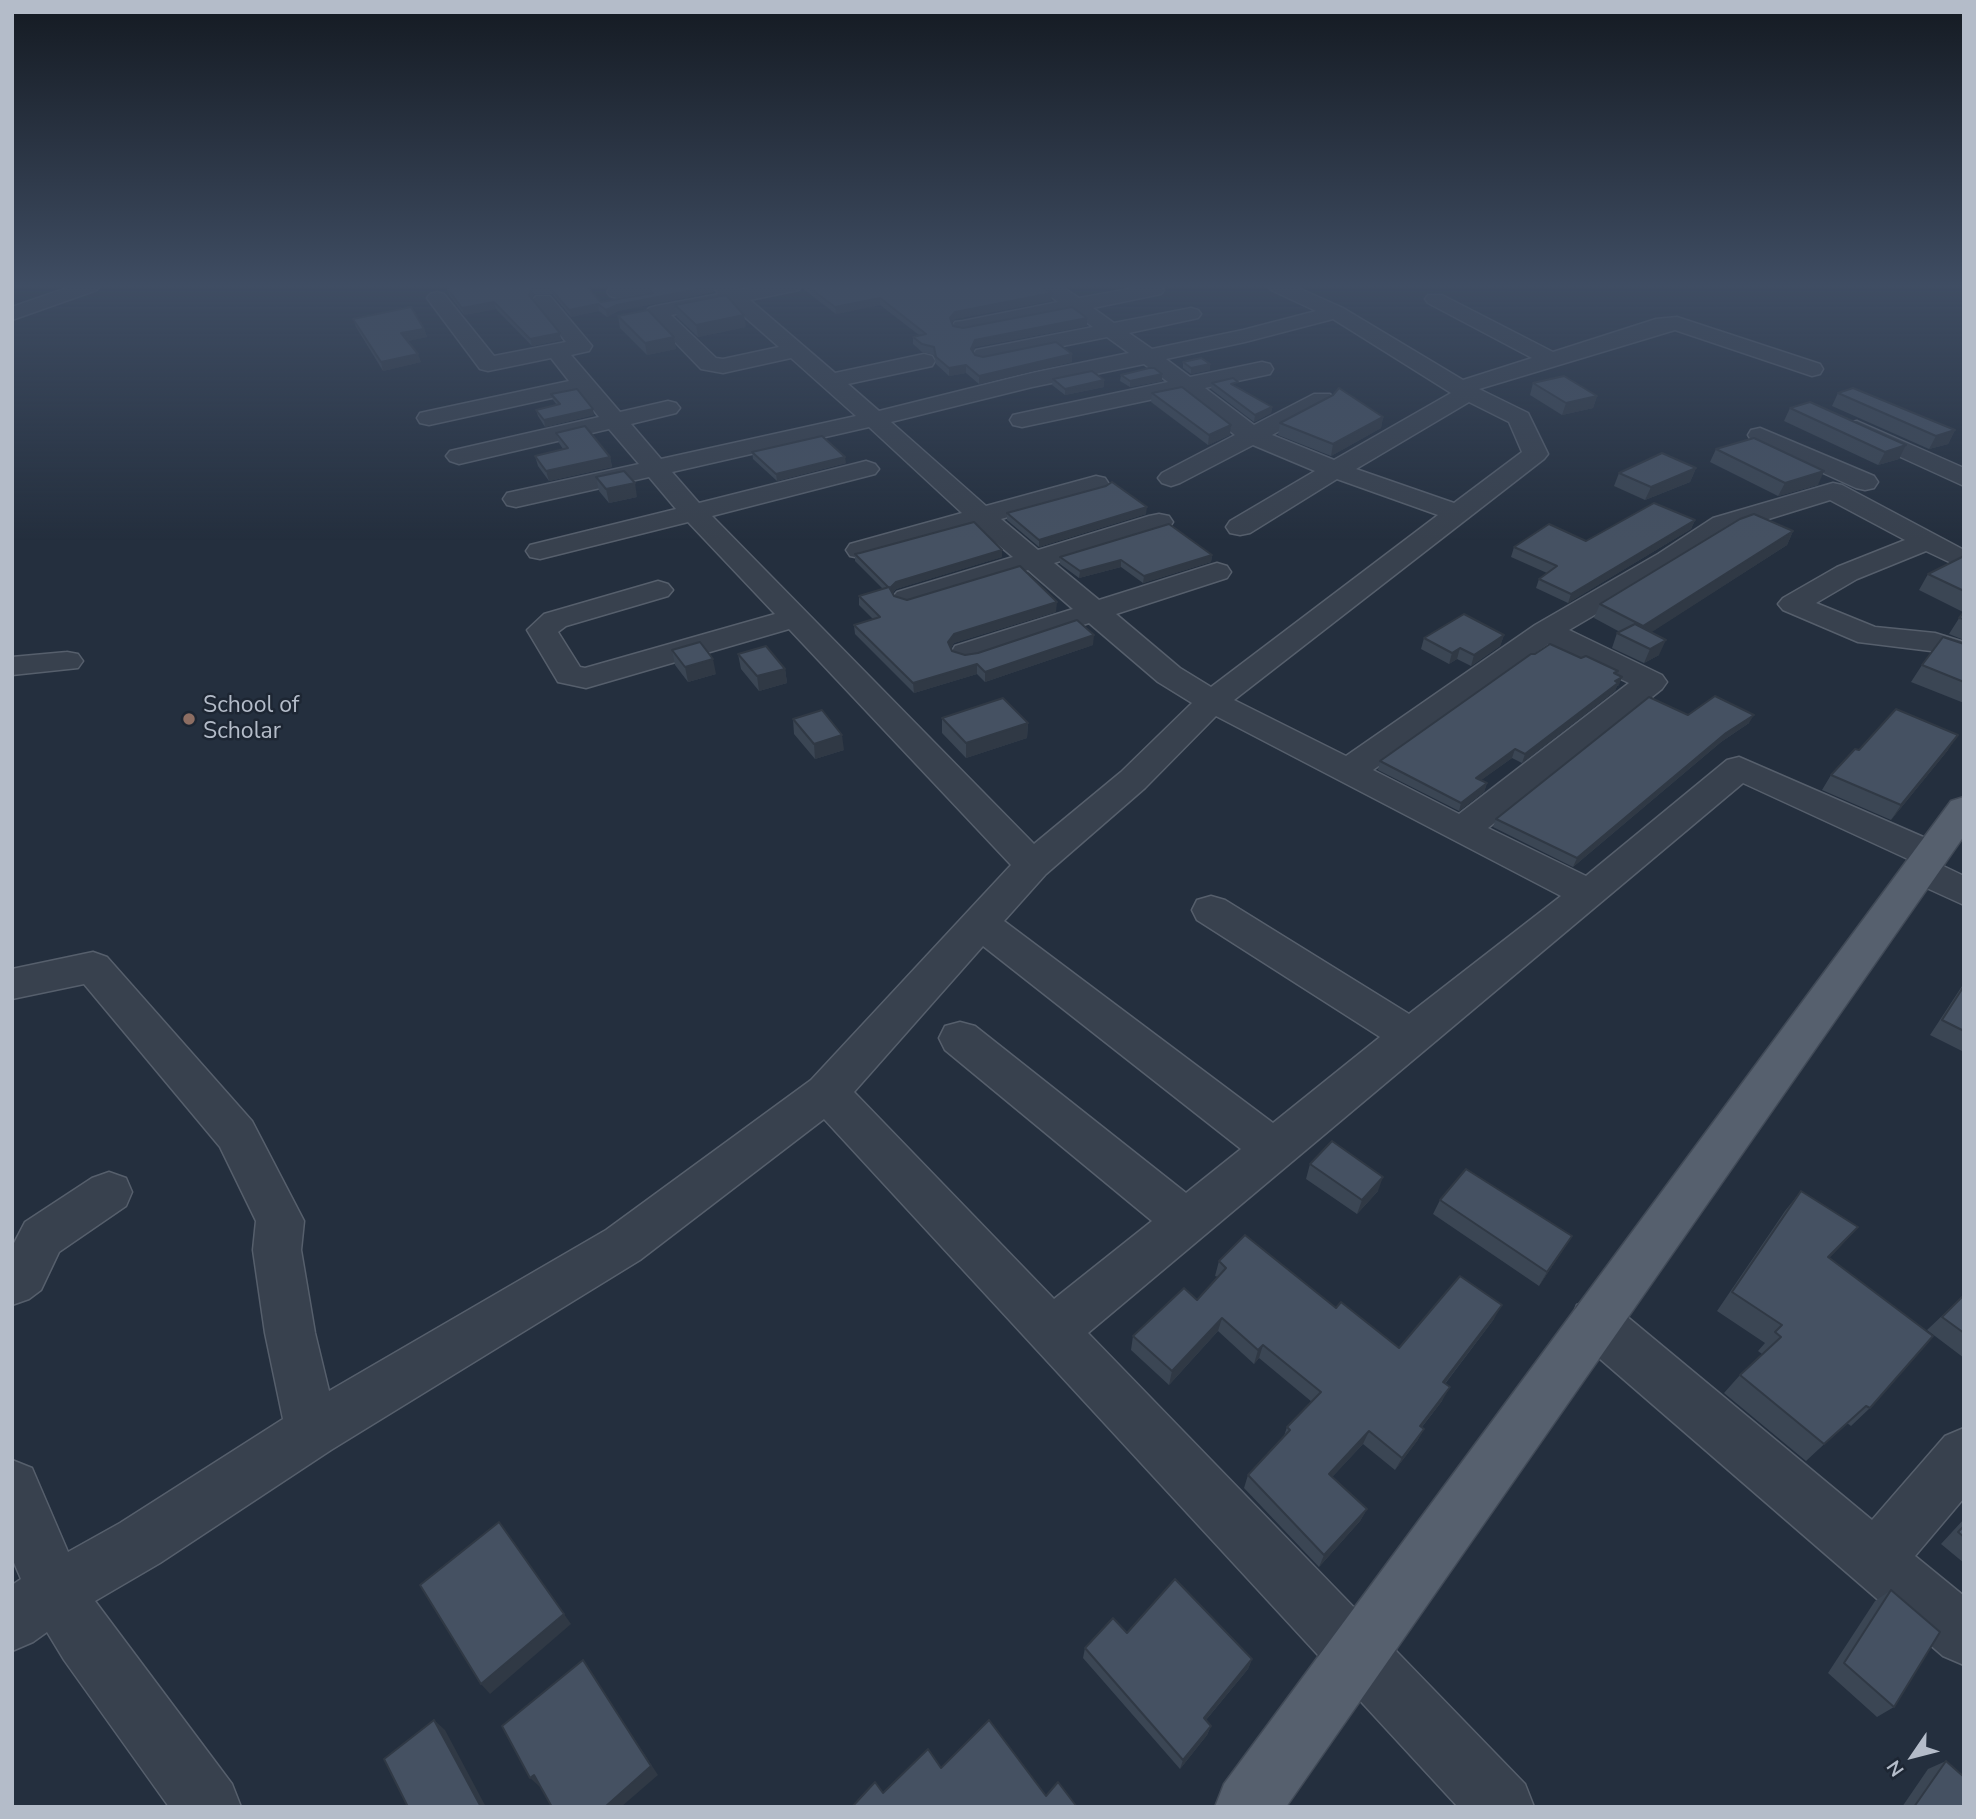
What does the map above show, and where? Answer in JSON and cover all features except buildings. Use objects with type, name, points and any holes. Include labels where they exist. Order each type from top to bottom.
[{"type":"main road","points":[[1247,1807],[1964,809]]},
{"type":"street","points":[[574,371],[692,512],[1033,865]]},
{"type":"street","points":[[819,371],[981,516],[1170,675],[1212,701],[1589,894]]},
{"type":"street","points":[[831,381],[876,371]]},
{"type":"street","points":[[516,499],[1076,371]]},
{"type":"street","points":[[1168,371],[1251,435],[1335,470],[1457,513]]},
{"type":"street","points":[[1022,420],[1253,371]]},
{"type":"street","points":[[34,1606],[140,1543],[312,1431],[623,1245],[827,1093],[1033,865],[1133,780],[1212,701],[1535,454],[1519,418],[1433,371]]},
{"type":"street","points":[[1240,527],[1464,390],[1517,371]]},
{"type":"street","points":[[429,418],[586,384]]},
{"type":"street","points":[[1171,478],[1322,399]]},
{"type":"street","points":[[459,456],[668,408]]},
{"type":"street","points":[[1836,418],[1964,478]]},
{"type":"street","points":[[1760,435],[1864,482]]},
{"type":"street","points":[[540,551],[866,469]]},
{"type":"street","points":[[1348,771],[1546,631],[1668,560],[1723,524],[1893,475]]},
{"type":"street","points":[[860,550],[1096,484]]},
{"type":"street","points":[[1833,491],[1964,561]]},
{"type":"street","points":[[907,598],[1159,522]]},
{"type":"street","points":[[1927,541],[1847,573],[1793,604],[1869,636],[1935,642],[1964,652]]},
{"type":"street","points":[[966,653],[1217,572]]},
{"type":"street","points":[[658,590],[555,620],[542,629],[569,675],[586,678],[795,618]]},
{"type":"street","points":[[1462,830],[1651,682],[1546,631]]},
{"type":"street","points":[[12,666],[66,661]]},
{"type":"street","points":[[1053,1331],[1411,1036],[1589,894],[1739,768],[1925,862],[1964,892]]},
{"type":"street","points":[[1211,910],[1411,1036]]},
{"type":"street","points":[[981,924],[1274,1149]]},
{"type":"street","points":[[12,984],[93,967],[236,1134],[280,1221],[277,1250],[283,1292],[312,1431]]},
{"type":"street","points":[[960,1038],[1187,1221]]},
{"type":"street","points":[[827,1093],[1502,1807]]},
{"type":"street","points":[[12,1283],[24,1274],[42,1237],[109,1192]]},
{"type":"street","points":[[1595,1322],[1964,1635]]},
{"type":"street","points":[[1875,1560],[1964,1455]]},
{"type":"street","points":[[12,1488],[34,1606],[85,1639],[209,1807]]},
{"type":"place","name":"School of Scholar","points":[[189,719]]}]
